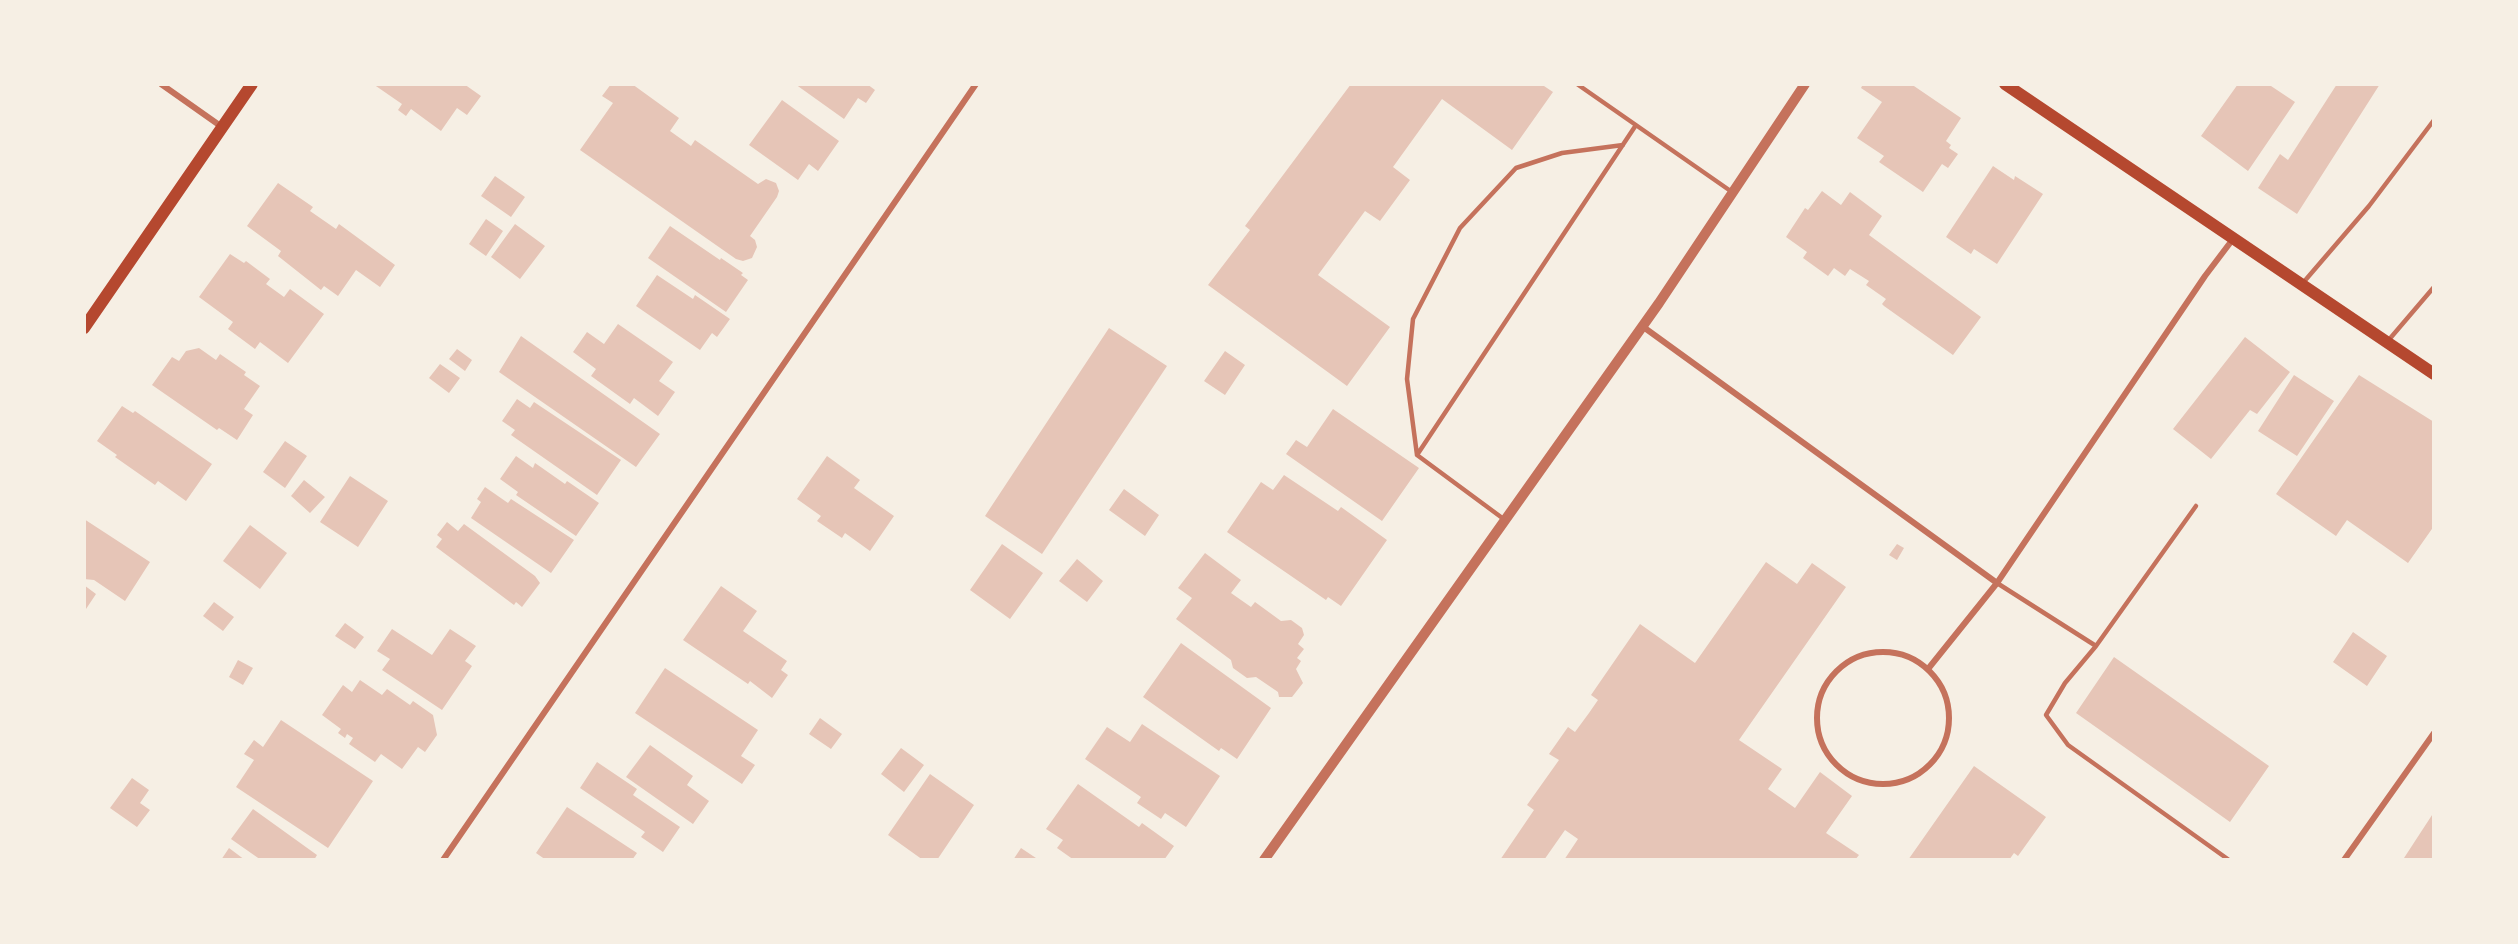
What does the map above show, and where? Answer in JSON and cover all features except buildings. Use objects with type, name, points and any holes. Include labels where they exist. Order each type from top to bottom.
[{"type":"main road","points":[[84,328],[252,84]]},
{"type":"main road","points":[[2005,84],[2434,374]]},
{"type":"street","points":[[161,84],[222,127]]},
{"type":"street","points":[[443,860],[976,84]]},
{"type":"street","points":[[1264,860],[1642,326],[1805,84]]},
{"type":"street","points":[[1928,669],[1997,583],[2205,276],[2234,238]]},
{"type":"street","points":[[1642,326],[1997,583]]},
{"type":"street","points":[[1870,652],[1891,652],[1911,658],[1928,669],[1942,688],[1949,710],[1948,733],[1939,755],[1924,772],[1903,782],[1880,785],[1858,781],[1838,768],[1824,750],[1817,730],[1816,709],[1823,690],[1834,673],[1851,659],[1870,652]]},
{"type":"street","points":[[2344,860],[2434,733]]},
{"type":"lane","points":[[1577,84],[1732,192]]},
{"type":"lane","points":[[2301,284],[2369,206],[2434,120]]},
{"type":"lane","points":[[1417,455],[1636,125]]},
{"type":"lane","points":[[1505,520],[1417,455],[1407,379],[1413,319],[1460,228],[1516,168],[1562,153],[1623,145]]},
{"type":"lane","points":[[2388,342],[2434,287]]},
{"type":"lane","points":[[2196,506],[2096,645],[2065,683],[2046,715],[2068,745],[2229,860]]},
{"type":"lane","points":[[1997,583],[2096,645]]}]
